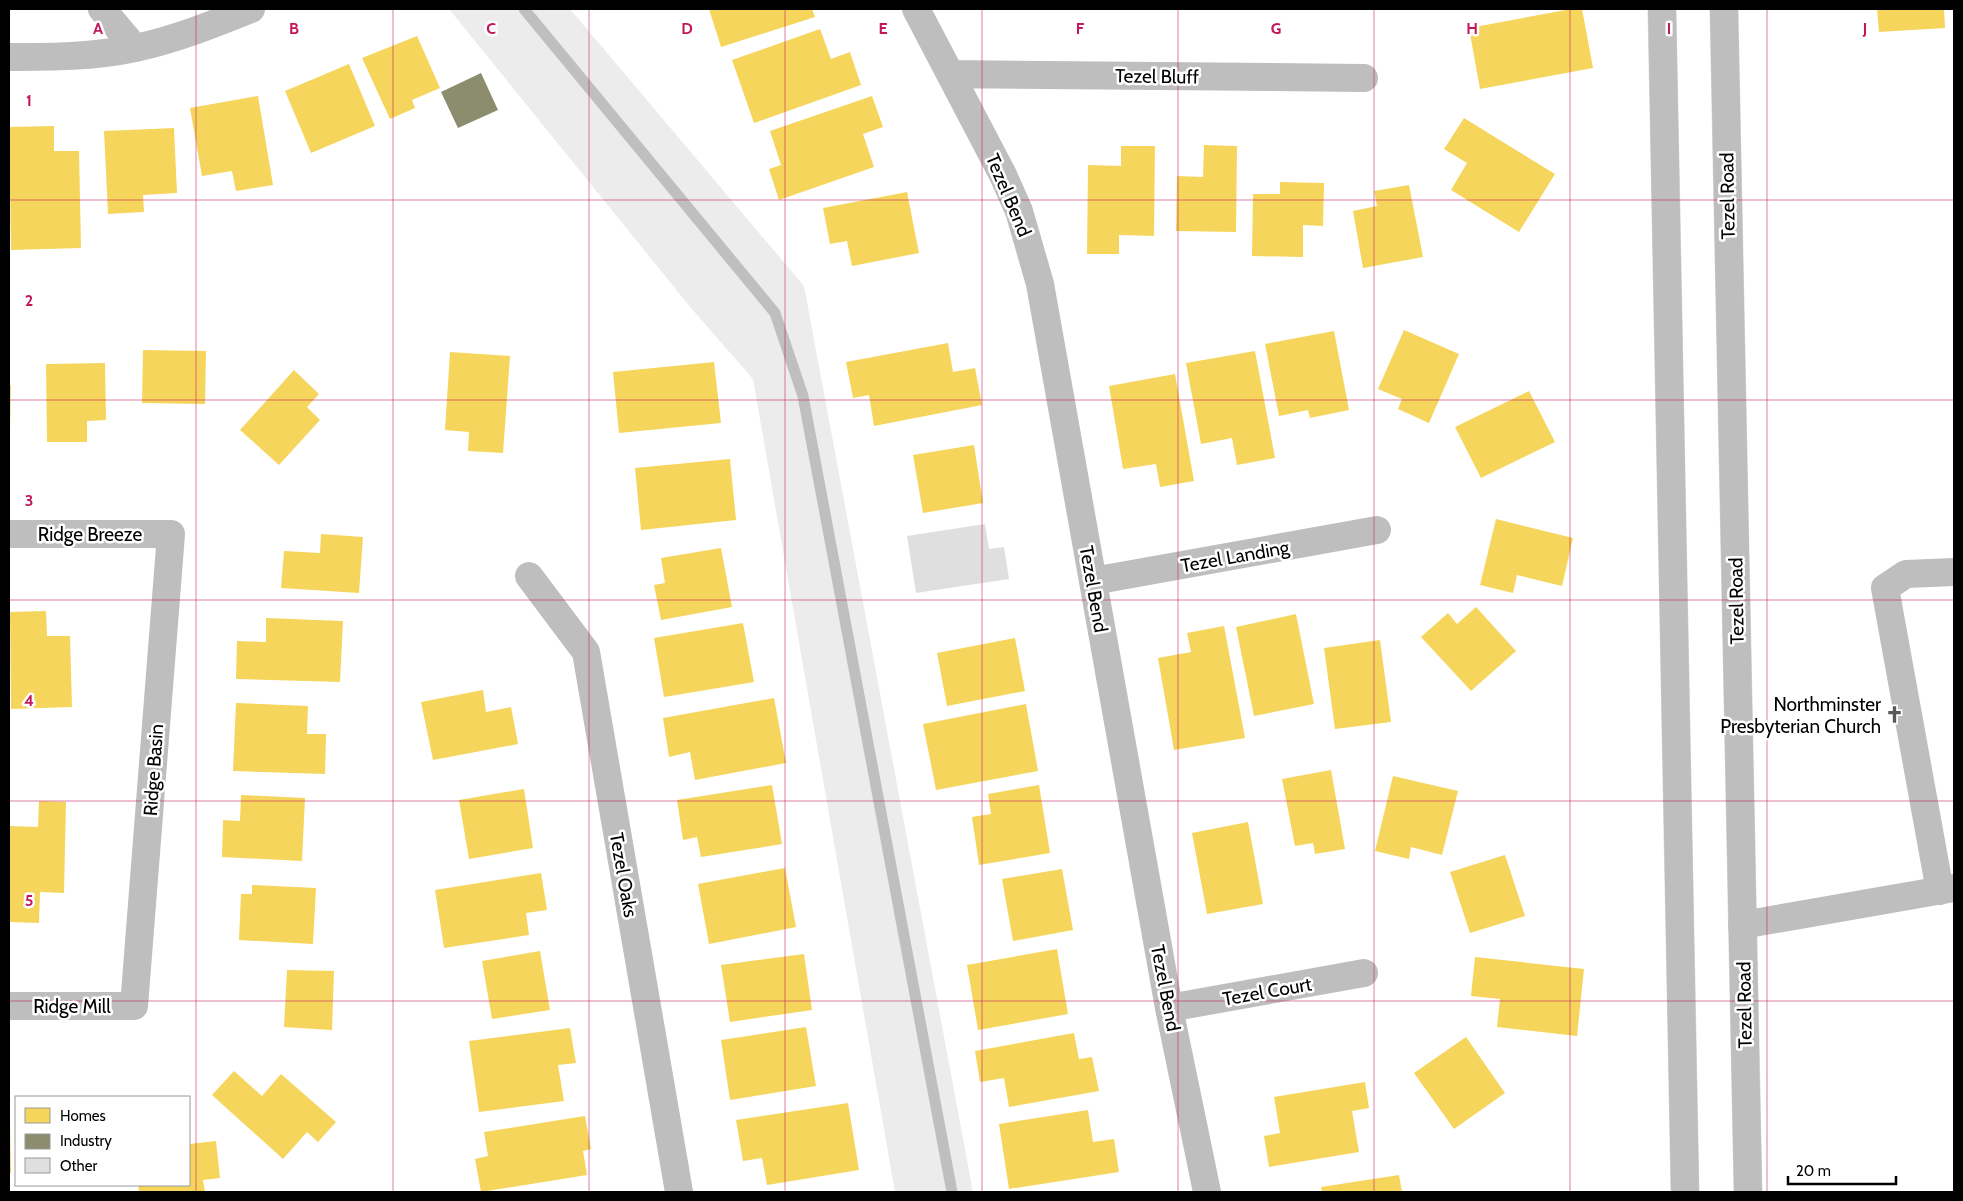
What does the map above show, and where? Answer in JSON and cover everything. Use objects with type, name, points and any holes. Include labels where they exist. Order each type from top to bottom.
[{"type":"street","points":[[102,9],[135,48]]},
{"type":"street","points":[[9,57],[61,57],[135,48],[188,32],[251,9]]},
{"type":"street","name":"Tezel Bend","points":[[916,9],[1003,175],[1019,211],[1040,284],[1169,1008],[1207,1192]]},
{"type":"street","points":[[1662,9],[1685,1192]]},
{"type":"street","name":"Tezel Road","points":[[1724,9],[1748,1192]]},
{"type":"street","name":"Tezel Bluff","points":[[950,74],[1364,78]]},
{"type":"street","name":"Tezel Landing","points":[[1093,581],[1377,530]]},
{"type":"street","name":"Ridge Breeze","points":[[9,534],[171,534]]},
{"type":"street","name":"Ridge Basin","points":[[134,1006],[171,534]]},
{"type":"street","points":[[1742,924],[1947,889],[1886,588],[1906,574],[1954,572]]},
{"type":"street","name":"Tezel Oaks","points":[[529,576],[586,652],[679,1192]]},
{"type":"street","name":"Tezel Court","points":[[1169,1008],[1364,973]]},
{"type":"street","name":"Ridge Mill","points":[[9,1006],[134,1006]]},
{"type":"shaded area","points":[[449,9],[570,9],[804,286],[973,1192],[895,1192],[753,379],[691,308]]},
{"type":"building: Homes","points":[[709,9],[812,9],[815,17],[721,47]]},
{"type":"building: Homes","points":[[1571,9],[1582,9],[1593,68],[1480,89],[1469,28]]},
{"type":"building: Homes","points":[[1877,9],[1944,9],[1945,28],[1879,32]]},
{"type":"building: Homes","points":[[820,29],[831,59],[850,52],[861,85],[754,123],[732,60]]},
{"type":"building: Homes","points":[[417,36],[440,88],[412,100],[415,108],[390,119],[362,58]]},
{"type":"building: Homes","points":[[349,64],[375,126],[311,153],[285,91]]},
{"type":"building: Homes","points":[[258,96],[273,185],[236,191],[232,171],[202,176],[190,108]]},
{"type":"building: Homes","points":[[872,96],[883,127],[863,134],[874,167],[779,200],[769,169],[781,165],[770,131]]},
{"type":"building: Homes","points":[[1464,118],[1555,174],[1519,232],[1451,190],[1467,163],[1444,149]]},
{"type":"building: Homes","points":[[54,126],[54,151],[79,151],[81,248],[11,250],[9,127]]},
{"type":"building: Homes","points":[[174,128],[177,193],[143,195],[144,212],[108,214],[104,131]]},
{"type":"building: Homes","points":[[1204,145],[1237,146],[1236,232],[1176,231],[1177,176],[1203,177]]},
{"type":"building: Homes","points":[[1121,146],[1155,146],[1154,236],[1119,235],[1119,254],[1087,254],[1088,165],[1121,166]]},
{"type":"building: Homes","points":[[1280,182],[1324,183],[1323,226],[1303,225],[1303,257],[1252,256],[1253,194],[1280,194]]},
{"type":"building: Homes","points":[[1409,185],[1423,257],[1363,268],[1353,211],[1377,206],[1374,191]]},
{"type":"building: Homes","points":[[907,192],[919,253],[852,266],[847,241],[830,244],[823,208]]},
{"type":"building: Homes","points":[[1404,330],[1459,354],[1429,423],[1398,409],[1402,399],[1378,389]]},
{"type":"building: Homes","points":[[1334,331],[1349,410],[1310,418],[1308,410],[1279,416],[1265,344]]},
{"type":"building: Homes","points":[[948,343],[953,372],[975,368],[982,405],[874,426],[869,395],[853,398],[846,362]]},
{"type":"building: Homes","points":[[143,350],[206,351],[205,404],[142,403]]},
{"type":"building: Homes","points":[[1255,351],[1275,458],[1237,465],[1232,438],[1201,444],[1186,363]]},
{"type":"building: Homes","points":[[450,352],[510,356],[503,453],[468,451],[469,432],[445,430]]},
{"type":"building: Homes","points":[[714,362],[721,423],[619,433],[613,372]]},
{"type":"building: Homes","points":[[105,363],[106,420],[87,421],[87,442],[47,442],[46,364]]},
{"type":"building: Homes","points":[[294,370],[319,394],[307,407],[320,420],[279,465],[240,430]]},
{"type":"building: Homes","points":[[1175,374],[1194,481],[1160,487],[1156,464],[1123,469],[1109,386]]},
{"type":"building: Homes","points":[[9,385],[11,385],[10,435],[9,435]]},
{"type":"building: Homes","points":[[1529,391],[1555,442],[1481,478],[1455,427]]},
{"type":"building: Homes","points":[[974,445],[983,503],[923,513],[913,455]]},
{"type":"building: Homes","points":[[730,459],[736,520],[641,530],[635,468]]},
{"type":"building: Homes","points":[[1496,519],[1573,538],[1562,586],[1517,575],[1513,593],[1480,585]]},
{"type":"building: Homes","points":[[321,534],[363,537],[359,593],[281,588],[284,551],[320,553]]},
{"type":"building: Homes","points":[[721,548],[732,607],[661,620],[654,585],[665,583],[661,558]]},
{"type":"building: Homes","points":[[1476,607],[1516,651],[1471,691],[1421,637],[1448,613],[1457,624]]},
{"type":"building: Homes","points":[[46,611],[47,636],[70,636],[72,707],[11,709],[10,612]]},
{"type":"building: Homes","points":[[1296,614],[1314,704],[1254,716],[1236,627]]},
{"type":"building: Homes","points":[[266,618],[343,621],[340,682],[236,679],[237,641],[266,642]]},
{"type":"building: Homes","points":[[743,623],[754,682],[664,697],[654,638]]},
{"type":"building: Homes","points":[[1224,626],[1245,738],[1174,750],[1158,658],[1191,652],[1187,633]]},
{"type":"building: Homes","points":[[1015,638],[1025,691],[947,706],[937,653]]},
{"type":"building: Homes","points":[[1380,640],[1391,722],[1335,729],[1324,648]]},
{"type":"building: Homes","points":[[483,690],[486,712],[511,707],[518,744],[433,760],[421,702]]},
{"type":"building: Homes","points":[[774,698],[786,763],[695,780],[690,752],[669,757],[663,718]]},
{"type":"building: Homes","points":[[236,703],[308,706],[307,734],[326,734],[325,774],[233,771]]},
{"type":"building: Homes","points":[[1026,704],[1038,771],[936,790],[923,724]]},
{"type":"building: Homes","points":[[1331,770],[1345,849],[1315,854],[1313,843],[1295,846],[1282,779]]},
{"type":"building: Homes","points":[[1393,776],[1458,791],[1442,855],[1411,847],[1409,859],[1375,851]]},
{"type":"building: Homes","points":[[772,785],[782,844],[701,857],[697,837],[683,840],[677,800]]},
{"type":"building: Homes","points":[[1039,785],[1050,853],[979,865],[972,817],[991,814],[988,794]]},
{"type":"building: Homes","points":[[524,789],[533,848],[469,859],[459,800]]},
{"type":"building: Homes","points":[[241,795],[305,798],[302,861],[222,857],[223,820],[240,821]]},
{"type":"building: Homes","points":[[39,801],[66,802],[64,893],[40,892],[39,923],[9,922],[9,826],[38,827]]},
{"type":"building: Homes","points":[[1248,822],[1263,904],[1207,914],[1192,833]]},
{"type":"building: Homes","points":[[1505,855],[1525,916],[1470,933],[1450,872]]},
{"type":"building: Homes","points":[[785,868],[796,927],[709,944],[698,884]]},
{"type":"building: Homes","points":[[1062,869],[1073,930],[1013,941],[1002,879]]},
{"type":"building: Homes","points":[[541,873],[547,910],[526,913],[529,935],[444,948],[435,890]]},
{"type":"building: Homes","points":[[252,885],[316,888],[313,944],[239,940],[241,894],[252,894]]},
{"type":"building: Homes","points":[[1057,949],[1068,1014],[978,1030],[967,965]]},
{"type":"building: Homes","points":[[540,951],[550,1010],[492,1019],[482,961]]},
{"type":"building: Homes","points":[[804,954],[812,1010],[730,1022],[721,965]]},
{"type":"building: Homes","points":[[1475,957],[1584,969],[1577,1036],[1497,1027],[1500,999],[1471,996]]},
{"type":"building: Homes","points":[[287,970],[334,971],[332,1030],[284,1027]]},
{"type":"building: Homes","points":[[806,1027],[816,1086],[730,1100],[721,1040]]},
{"type":"building: Homes","points":[[570,1028],[576,1063],[558,1065],[564,1101],[479,1112],[469,1041]]},
{"type":"building: Homes","points":[[1074,1033],[1079,1059],[1092,1057],[1099,1091],[1009,1107],[1004,1078],[980,1082],[975,1051]]},
{"type":"building: Homes","points":[[1466,1037],[1505,1093],[1454,1129],[1414,1073]]},
{"type":"building: Homes","points":[[234,1071],[262,1096],[281,1074],[336,1122],[318,1142],[307,1132],[283,1159],[212,1095]]},
{"type":"building: Homes","points":[[1365,1082],[1369,1108],[1352,1111],[1359,1152],[1269,1167],[1264,1136],[1280,1133],[1274,1097]]},
{"type":"building: Homes","points":[[848,1103],[859,1170],[767,1185],[762,1158],[743,1161],[736,1120]]},
{"type":"building: Homes","points":[[1088,1110],[1093,1142],[1114,1139],[1119,1172],[1009,1189],[999,1124]]},
{"type":"building: Homes","points":[[585,1116],[591,1149],[583,1151],[587,1175],[481,1192],[475,1159],[488,1156],[484,1132]]},
{"type":"building: Homes","points":[[10,1121],[11,1173],[9,1173]]},
{"type":"building: Homes","points":[[216,1141],[220,1178],[203,1180],[205,1192],[139,1192],[138,1186],[190,1186],[190,1144]]},
{"type":"building: Homes","points":[[1399,1175],[1402,1192],[1322,1192],[1321,1187]]},
{"type":"building: Industry","points":[[481,73],[498,110],[458,128],[441,92]]},
{"type":"building: Other","points":[[985,524],[989,549],[1004,547],[1009,579],[916,593],[907,536]]},
{"type":"waterway","points":[[524,9],[775,313],[803,396],[952,1192]]},
{"type":"place","name":"Northminster Presbyterian Church","points":[[1895,715]]}]
